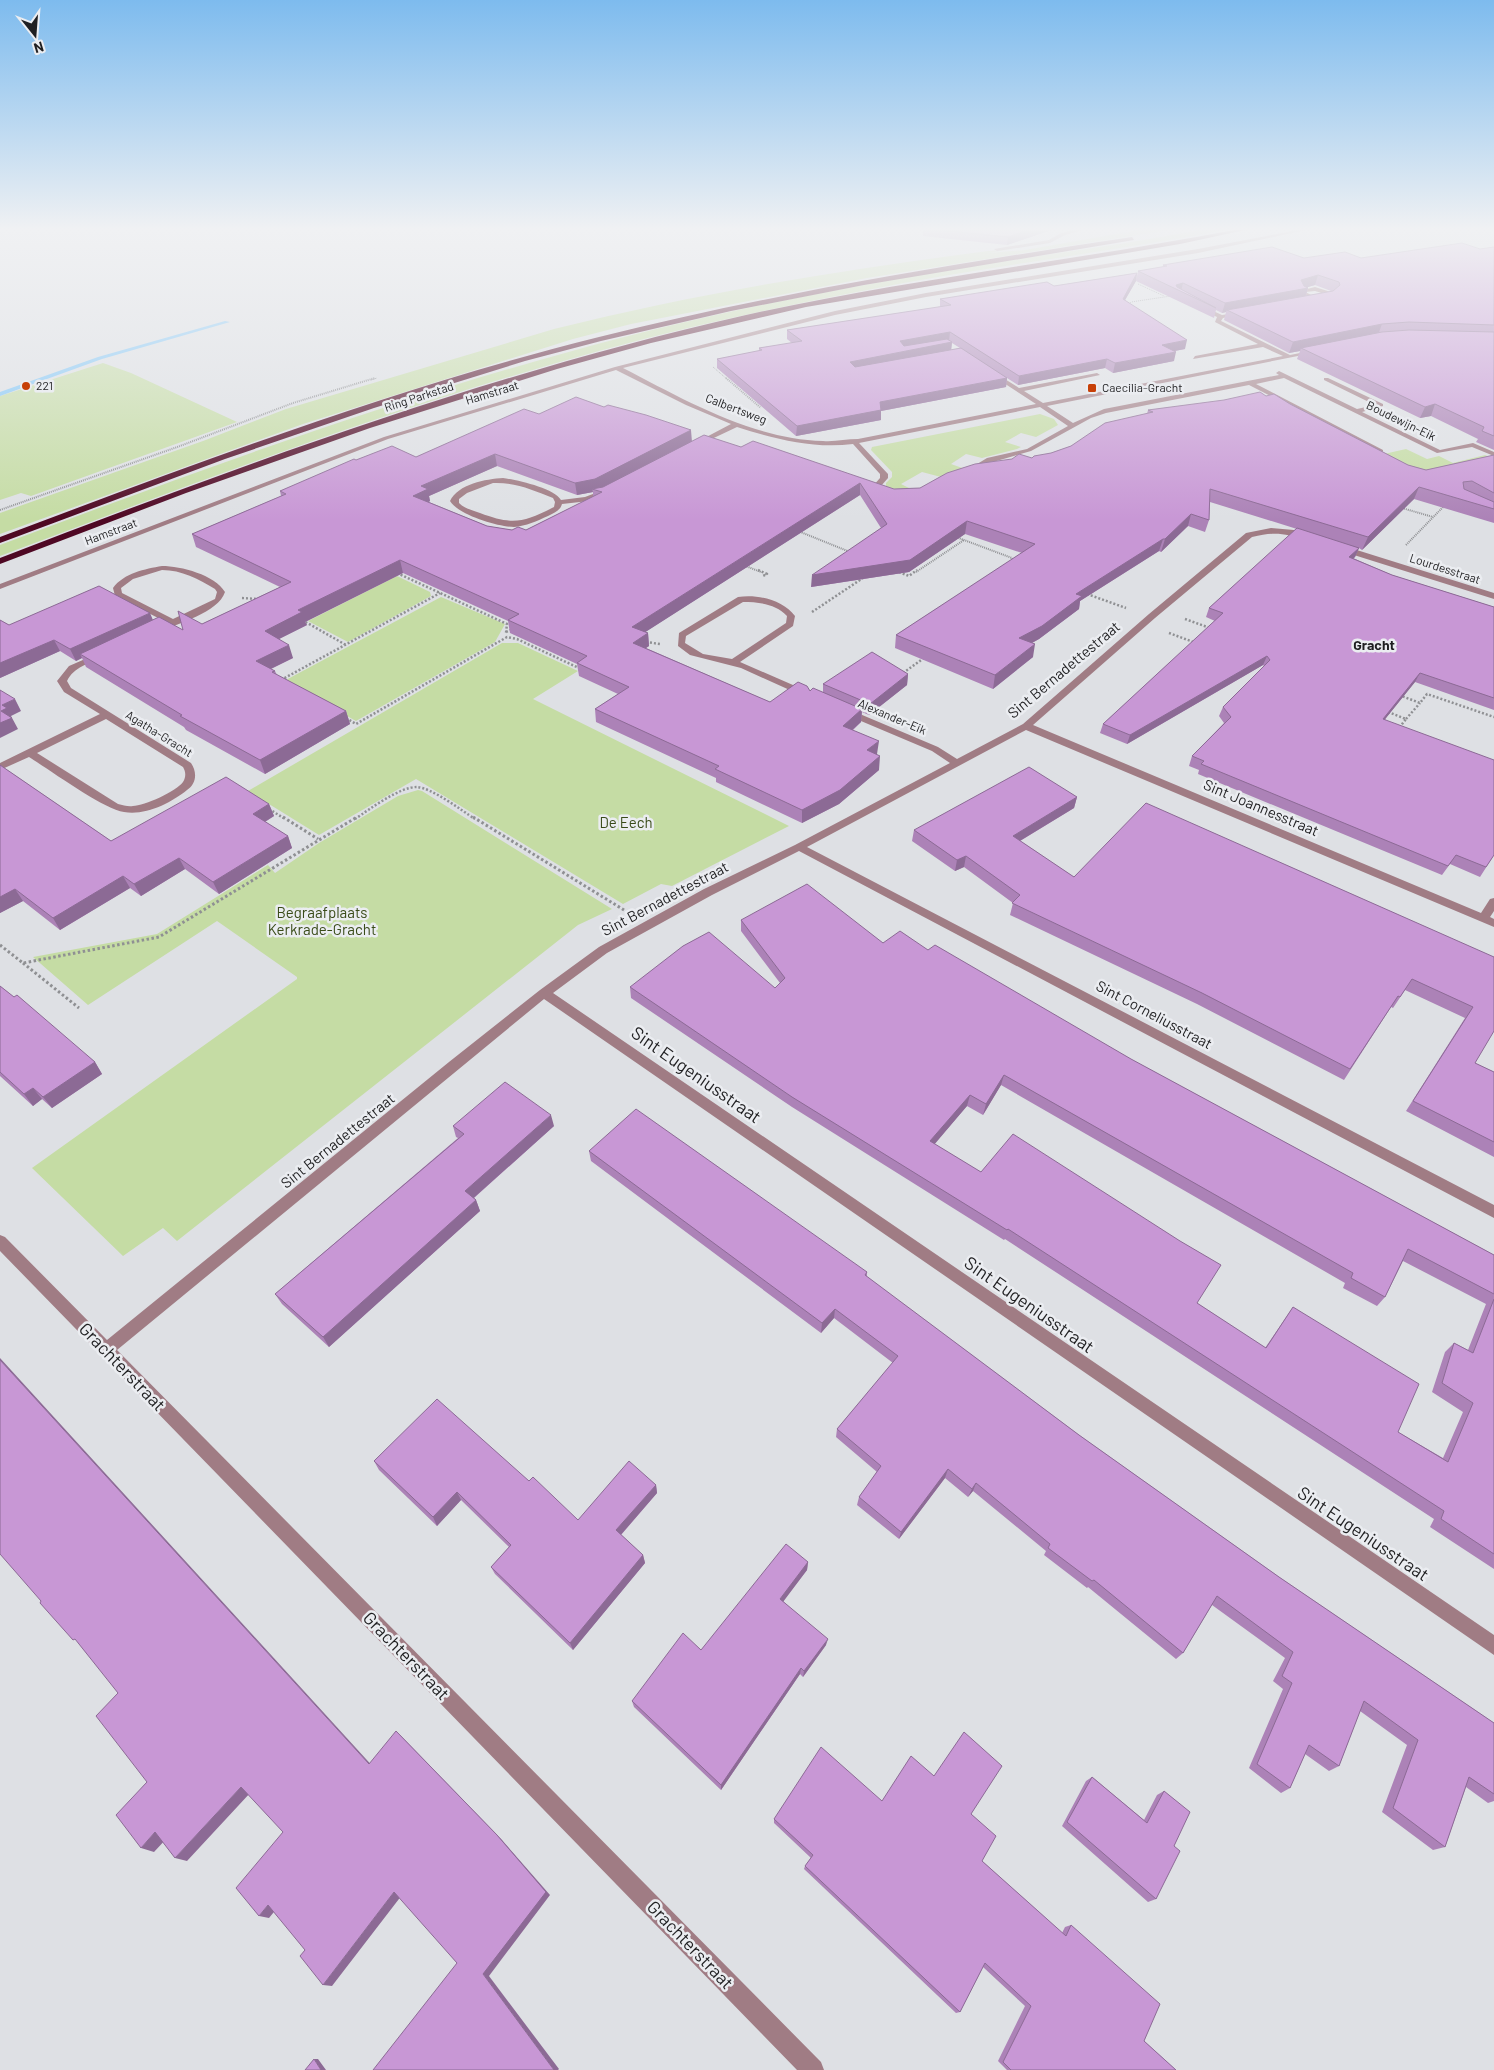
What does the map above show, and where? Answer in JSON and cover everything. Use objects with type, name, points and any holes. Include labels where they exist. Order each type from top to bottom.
[{"type":"highway","name":"Ring Parkstad","points":[[0,540],[313,425],[394,398],[597,340],[653,327]]},
{"type":"highway","name":"Ring Parkstad","points":[[0,561],[340,434],[501,382],[709,327]]},
{"type":"street","name":"Hamstraat","points":[[0,587],[386,438],[617,368],[774,327]]},
{"type":"street","points":[[1228,327],[1289,357]]},
{"type":"street","points":[[1195,358],[1263,345]]},
{"type":"street","name":"Calbertsweg","points":[[617,368],[737,424],[781,438],[816,443],[854,442],[1326,350]]},
{"type":"street","points":[[1259,363],[1268,367]]},
{"type":"street","points":[[986,369],[1072,425]]},
{"type":"street","name":"Boudewijn-Eik","points":[[1276,371],[1439,452],[1473,444],[1492,454]]},
{"type":"street","points":[[1018,390],[1098,375]]},
{"type":"street","points":[[964,473],[990,460],[1029,450],[1072,425],[1104,412],[1285,376]]},
{"type":"street","name":"Boudewijn-Eik","points":[[1326,379],[1381,405],[1356,411]]},
{"type":"street","points":[[1250,383],[1381,452]]},
{"type":"street","points":[[686,450],[737,424]]},
{"type":"street","points":[[854,442],[884,474],[884,478],[877,486],[878,489],[894,497]]},
{"type":"street","points":[[503,479],[513,480],[556,497],[559,502],[558,508],[529,523],[515,526],[499,523],[459,508],[454,500],[459,494],[485,482],[503,479]]},
{"type":"street","points":[[559,502],[586,499],[617,486]]},
{"type":"street","name":"Sint Bernadettestraat","points":[[106,1350],[544,993],[603,950],[708,892],[799,847],[1026,726],[1249,535],[1271,530],[1291,532],[1316,540]]},
{"type":"street","name":"Lourdesstraat","points":[[1333,545],[1494,596]]},
{"type":"street","points":[[146,634],[207,606],[219,597],[221,592],[218,587],[181,568],[157,568],[127,579],[118,586],[118,594],[172,622]]},
{"type":"street","points":[[734,662],[790,624],[791,616],[784,608],[760,599],[748,598],[735,602],[682,635],[680,642],[685,649],[710,659],[734,662],[814,697]]},
{"type":"street","name":"Agatha-Gracht","points":[[30,752],[114,806],[125,810],[148,807],[185,787],[189,782],[191,772],[187,765],[67,690],[62,681],[70,669],[106,653]]},
{"type":"street","name":"Alexander-Eik","points":[[832,705],[934,749],[956,762]]},
{"type":"street","name":"Agatha-Gracht","points":[[0,768],[106,715]]},
{"type":"street","name":"Sint Joannesstraat","points":[[1026,726],[1489,921],[1494,902]]},
{"type":"street","name":"Sint Corneliusstraat","points":[[799,847],[1494,1212]]},
{"type":"street","name":"Sint Eugeniusstraat","points":[[544,993],[1494,1646]]},
{"type":"street","name":"Grachterstraat","points":[[0,1241],[813,2070]]},
{"type":"path","points":[[716,364],[714,368],[789,432],[781,438]]},
{"type":"path","name":"Lourdesstraat","points":[[1389,563],[1450,499]]},
{"type":"path","points":[[1396,506],[1433,517]]},
{"type":"path","points":[[795,529],[855,554]]},
{"type":"path","points":[[956,537],[1012,558],[1018,567]]},
{"type":"path","points":[[895,570],[909,576],[964,540]]},
{"type":"path","points":[[1008,568],[1015,563]]},
{"type":"path","points":[[739,564],[767,574],[748,586],[748,598]]},
{"type":"path","points":[[392,570],[507,624],[507,637]]},
{"type":"path","points":[[791,616],[813,612],[866,575]]},
{"type":"path","points":[[287,686],[278,681],[441,593]]},
{"type":"path","points":[[1086,593],[1151,617],[1214,629]]},
{"type":"path","points":[[219,597],[258,599]]},
{"type":"path","points":[[468,606],[477,601]]},
{"type":"path","points":[[1151,617],[1198,644]]},
{"type":"path","points":[[298,618],[346,645]]},
{"type":"path","points":[[506,632],[518,626]]},
{"type":"path","points":[[338,714],[356,724],[507,637],[582,670]]},
{"type":"path","points":[[644,641],[653,644],[680,642]]},
{"type":"path","points":[[897,677],[929,654]]},
{"type":"path","points":[[1392,693],[1420,703]]},
{"type":"path","points":[[1407,732],[1399,728],[1427,694],[1494,717]]},
{"type":"path","points":[[1388,712],[1406,719]]},
{"type":"path","points":[[23,962],[158,937],[318,839],[401,791],[408,788],[422,787],[647,925]]},
{"type":"path","points":[[269,808],[318,839]]},
{"type":"path","points":[[0,945],[79,1008]]},
{"type":"green space","points":[[564,327],[621,327],[573,339],[303,424],[0,534],[0,513],[203,441],[286,409]]},
{"type":"green space","points":[[667,327],[694,327],[516,375],[429,402],[257,461],[0,556],[0,545],[273,445],[457,385],[550,357]]},
{"type":"green space","points":[[103,363],[131,373],[237,422],[31,496],[21,493],[0,500],[0,396]]},
{"type":"green space","points":[[1040,414],[1054,419],[1058,425],[1036,437],[1021,433],[1005,442],[1021,447],[1017,449],[982,458],[966,454],[951,464],[965,469],[941,477],[922,472],[901,484],[915,491],[886,488],[886,483],[892,477],[892,472],[871,450],[872,447]]},
{"type":"green space","points":[[1406,449],[1427,459],[1439,456],[1453,463],[1485,455],[1492,458],[1433,479],[1384,454]]},
{"type":"green space","points":[[397,576],[430,592],[431,596],[348,642],[308,621]]},
{"type":"green space","points":[[441,597],[505,624],[495,642],[356,721],[284,681]]},
{"type":"green space","name":"De Eech","points":[[502,643],[518,643],[578,671],[533,699],[789,826],[672,886],[661,884],[623,904],[416,779],[319,835],[248,791]]},
{"type":"green space","name":"Begraafplaats Kerkrade-Gracht","points":[[418,790],[612,909],[578,925],[177,1241],[163,1228],[123,1256],[32,1168],[297,979],[297,977],[217,921],[88,1005],[33,957],[157,934],[268,865],[275,873],[319,843],[398,796]]},
{"type":"building","points":[[809,327],[1166,327],[1187,340],[1162,345],[1176,352],[1115,363],[1107,359],[1019,376],[950,332],[900,341],[904,346],[947,339],[952,342],[850,362],[855,367],[961,348],[1007,378],[880,402],[881,410],[797,426],[717,359],[762,350],[759,348],[802,341],[787,330]]},
{"type":"building","points":[[1261,327],[1369,327],[1293,342]]},
{"type":"building","points":[[1409,330],[1494,332],[1494,436],[1482,431],[1484,427],[1435,404],[1425,407],[1301,348],[1382,332]]},
{"type":"building","points":[[1260,392],[1266,396],[1274,394],[1408,465],[1426,470],[1494,455],[1494,493],[1472,481],[1463,482],[1464,489],[1494,502],[1494,509],[1419,487],[1368,537],[1210,489],[1209,520],[1191,514],[1165,539],[1076,594],[1082,596],[1042,626],[1019,638],[1035,644],[995,675],[896,635],[1035,544],[967,521],[910,560],[812,575],[887,524],[860,483],[632,627],[648,633],[633,643],[770,702],[798,682],[807,686],[810,691],[813,688],[862,709],[843,726],[879,741],[867,750],[880,756],[840,790],[802,810],[715,769],[719,766],[595,709],[629,687],[577,663],[587,656],[508,620],[519,614],[400,560],[298,610],[302,612],[265,631],[289,645],[256,661],[275,671],[272,672],[346,711],[260,760],[180,716],[182,715],[80,654],[159,617],[183,630],[178,611],[202,624],[291,582],[192,534],[286,494],[280,491],[354,459],[356,460],[392,446],[416,457],[524,409],[539,414],[576,397],[604,407],[608,405],[646,415],[691,430],[595,479],[575,483],[495,454],[421,486],[428,489],[413,496],[487,526],[512,530],[518,527],[526,530],[602,492],[592,489],[603,487],[704,435],[741,447],[753,441],[894,489],[920,488],[947,473],[975,464],[1012,459],[1019,454],[1032,458],[1051,453],[1071,446],[1105,423],[1153,412],[1148,410],[1224,400]]},
{"type":"building","points":[[1297,528],[1359,548],[1349,557],[1392,575],[1494,607],[1494,698],[1420,673],[1383,719],[1494,760],[1494,855],[1486,867],[1456,855],[1448,866],[1201,764],[1204,761],[1192,756],[1231,717],[1223,707],[1270,660],[1267,656],[1130,735],[1103,724],[1223,613],[1209,608]]},
{"type":"building","points":[[99,586],[150,613],[70,649],[54,640],[0,663],[0,620],[9,625]]},
{"type":"building","points":[[872,652],[908,674],[870,704],[823,684]]},
{"type":"building","points":[[0,690],[15,699],[2,705],[7,708],[1,711],[12,718],[0,723]]},
{"type":"building","points":[[0,765],[111,841],[226,777],[269,804],[253,814],[288,836],[213,882],[179,858],[134,884],[123,876],[53,918],[15,889],[0,897]]},
{"type":"building","points":[[1029,767],[1077,797],[1013,836],[1074,877],[1146,803],[1494,957],[1494,1031],[1475,1063],[1494,1072],[1494,1142],[1413,1101],[1473,1007],[1412,979],[1400,997],[1398,996],[1350,1069],[1202,993],[1012,903],[1020,895],[966,856],[957,860],[914,830]]},
{"type":"building","points":[[807,884],[883,943],[900,931],[928,950],[935,945],[1131,1059],[1494,1255],[1494,1294],[1408,1249],[1385,1297],[1351,1278],[1353,1273],[1004,1075],[986,1104],[970,1095],[930,1141],[981,1172],[1013,1134],[1180,1241],[1221,1265],[1197,1303],[1266,1348],[1293,1307],[1419,1384],[1398,1432],[1448,1462],[1473,1403],[1442,1383],[1454,1343],[1473,1353],[1494,1299],[1494,1554],[1441,1519],[1444,1511],[1008,1229],[792,1097],[630,987],[683,946],[709,932],[775,988],[785,978],[741,920]]},
{"type":"building","points":[[0,986],[14,997],[17,995],[95,1062],[43,1097],[33,1088],[24,1094],[0,1072]]},
{"type":"building","points":[[505,1082],[551,1115],[465,1191],[476,1200],[323,1337],[275,1294],[464,1134],[453,1126]]},
{"type":"building","points":[[636,1109],[867,1272],[865,1275],[1079,1435],[1279,1577],[1494,1723],[1494,1794],[1469,1777],[1445,1847],[1393,1808],[1418,1740],[1364,1701],[1339,1766],[1309,1745],[1290,1788],[1257,1764],[1292,1683],[1282,1676],[1293,1652],[1217,1596],[1183,1653],[1094,1580],[1092,1581],[1048,1548],[1050,1544],[976,1483],[972,1489],[948,1469],[901,1532],[859,1497],[881,1466],[837,1429],[898,1356],[835,1309],[822,1323],[589,1151]]},
{"type":"building","points":[[0,1360],[369,1764],[396,1731],[497,1835],[546,1892],[483,1974],[554,2070],[373,2070],[457,1963],[394,1892],[323,1985],[300,1956],[305,1950],[268,1905],[259,1916],[236,1888],[283,1832],[241,1787],[175,1858],[155,1832],[141,1848],[116,1815],[147,1782],[96,1716],[118,1693],[75,1639],[73,1640],[40,1603],[41,1601],[0,1554]]},
{"type":"building","points":[[437,1399],[529,1481],[533,1477],[578,1520],[629,1461],[656,1485],[616,1530],[643,1555],[570,1643],[491,1567],[511,1545],[457,1492],[433,1517],[374,1461]]},
{"type":"building","points":[[786,1544],[808,1562],[780,1599],[828,1639],[804,1671],[801,1668],[721,1785],[632,1701],[683,1633],[701,1650]]},
{"type":"building","points":[[964,1732],[1002,1766],[971,1814],[996,1836],[982,1861],[1066,1936],[1071,1925],[1160,2004],[1144,2041],[1176,2070],[1011,2070],[1003,2062],[1031,2006],[985,1963],[960,2012],[805,1866],[813,1855],[774,1819],[821,1747],[882,1801],[911,1756],[934,1776]]},
{"type":"building","points":[[1092,1777],[1147,1823],[1164,1791],[1190,1812],[1174,1846],[1180,1851],[1156,1899],[1067,1822]]},
{"type":"building","points":[[314,2059],[321,2070],[305,2070]]},
{"type":"waterway","points":[[0,394],[100,358],[211,327]]},
{"type":"place","name":"221","points":[[26,386]]},
{"type":"place","name":"Caecilia-Gracht","points":[[1092,388]]},
{"type":"district","name":"Gracht","points":[[1374,645]]}]
